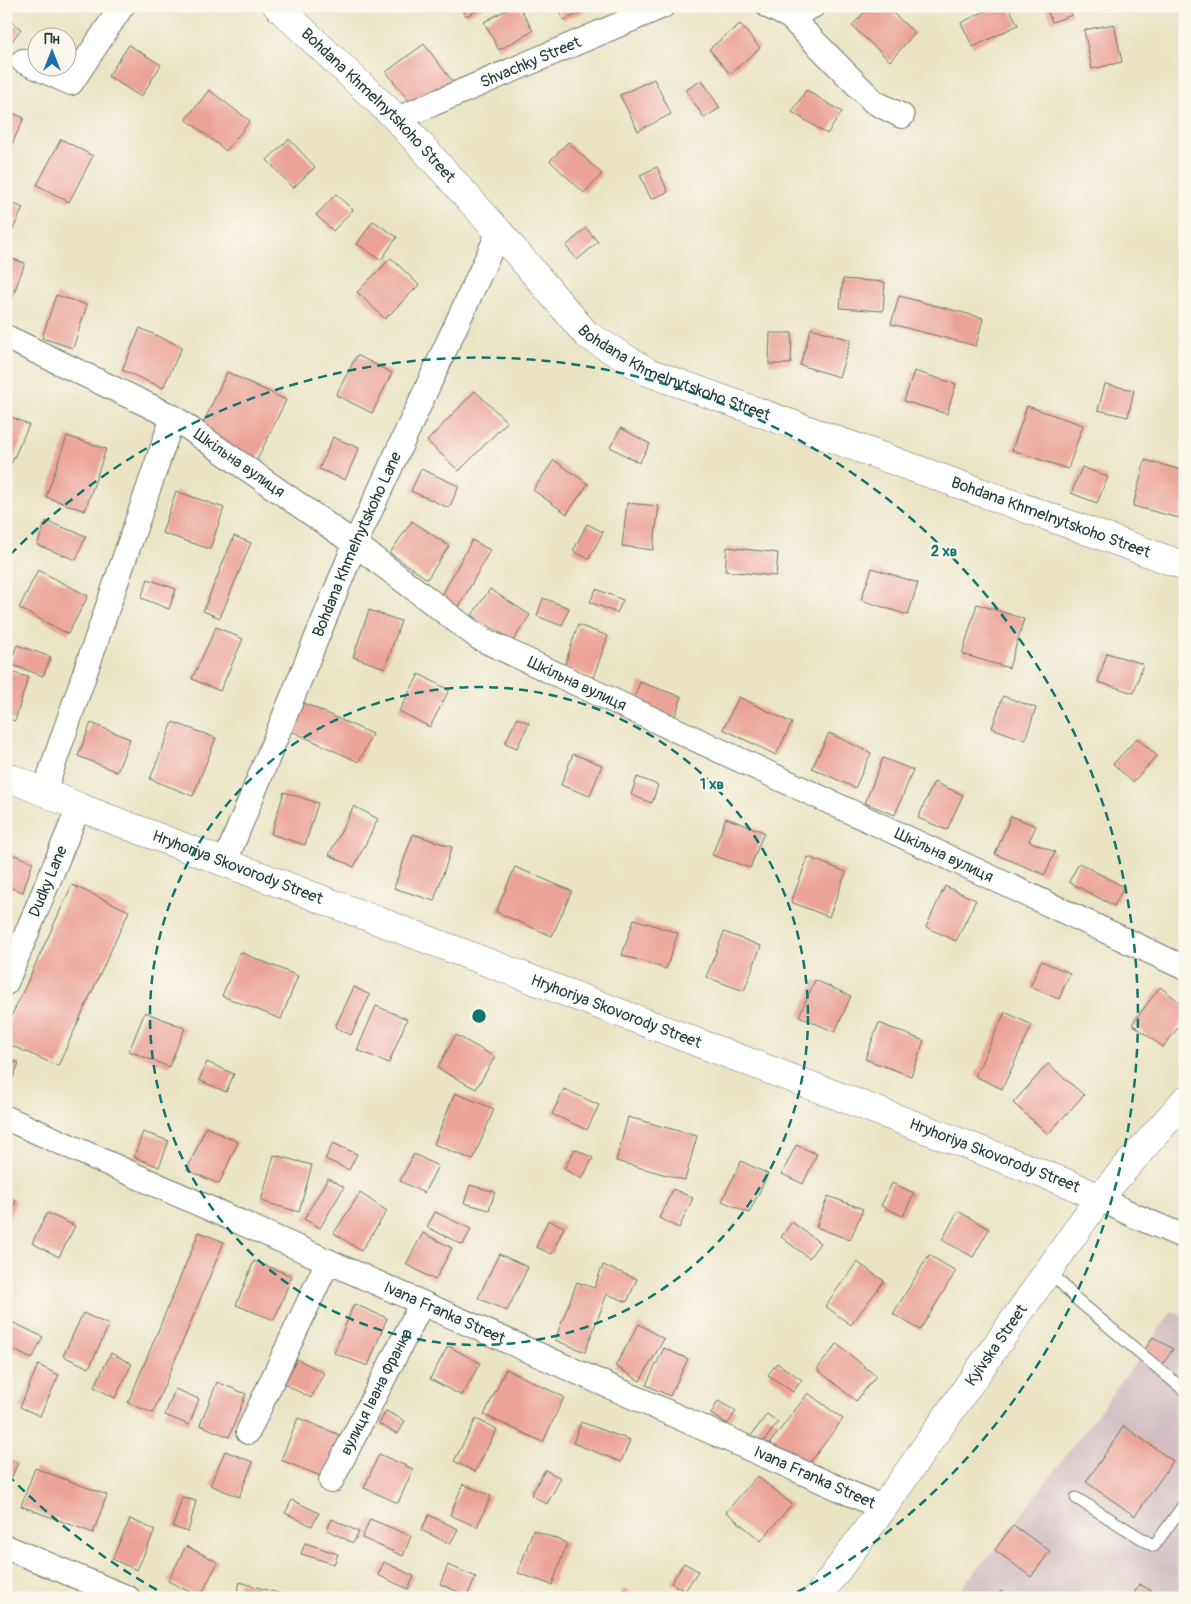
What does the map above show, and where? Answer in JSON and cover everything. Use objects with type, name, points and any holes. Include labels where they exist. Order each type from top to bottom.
[{"type":"street","points":[[23,61],[71,83],[122,6]]},
{"type":"street","name":"Bohdana Khmelnytskoho Street","points":[[277,6],[398,119],[500,232],[586,334],[648,372],[1185,566]]},
{"type":"street","name":"Shvachky Street","points":[[398,119],[663,6]]},
{"type":"street","points":[[768,6],[790,17],[874,102],[902,116]]},
{"type":"street","points":[[790,17],[813,6]]},
{"type":"street","name":"Bohdana Khmelnytskoho Lane","points":[[225,862],[355,544],[500,232]]},
{"type":"street","name":"Шкільна вулиця","points":[[6,337],[173,417],[355,544],[479,638],[1185,968]]},
{"type":"street","points":[[44,792],[173,417]]},
{"type":"street","name":"Hryhoriya Skovorody Street","points":[[6,776],[79,807],[1072,1185],[1135,1216],[1185,1237]]},
{"type":"street","name":"Dudky Lane","points":[[8,975],[79,807]]},
{"type":"street","name":"Kyivska Street","points":[[817,1598],[1099,1198],[1185,1100]]},
{"type":"street","name":"Ivana Franka Street","points":[[6,1118],[882,1508]]},
{"type":"street","points":[[248,1432],[328,1261]]},
{"type":"street","name":"вулиця Івана Франка","points":[[331,1481],[422,1303]]},
{"type":"street","points":[[6,1547],[128,1598]]},
{"type":"lane","points":[[1049,1270],[1074,1297],[1185,1391]]},
{"type":"lane","points":[[1076,1498],[1154,1546],[1185,1503]]},
{"type":"shaded area","points":[[1172,1311],[1185,1317],[1185,1598],[955,1598],[974,1572],[995,1550]]},
{"type":"building","points":[[79,6],[90,6],[86,11]]},
{"type":"building","points":[[461,6],[486,6],[466,16]]},
{"type":"building","points":[[513,6],[519,6],[533,31],[499,50],[484,22]]},
{"type":"building","points":[[558,6],[599,6],[563,20]]},
{"type":"building","points":[[870,6],[885,6],[915,33],[890,61],[852,26]]},
{"type":"building","points":[[995,6],[1008,6],[1018,25],[973,47],[961,23]]},
{"type":"building","points":[[1045,6],[1068,6],[1072,15],[1052,22]]},
{"type":"building","points":[[6,18],[21,29],[6,49]]},
{"type":"building","points":[[740,24],[760,48],[730,74],[709,49]]},
{"type":"building","points":[[1114,24],[1122,62],[1092,69],[1084,30]]},
{"type":"building","points":[[424,44],[453,82],[416,110],[386,72]]},
{"type":"building","points":[[129,45],[161,65],[141,97],[108,76]]},
{"type":"building","points":[[654,79],[671,114],[638,131],[620,95]]},
{"type":"building","points":[[702,80],[720,108],[704,118],[686,90]]},
{"type":"building","points":[[209,90],[250,121],[226,151],[186,119]]},
{"type":"building","points":[[806,90],[842,112],[827,134],[792,112]]},
{"type":"building","points":[[6,110],[24,118],[8,153],[6,153]]},
{"type":"building","points":[[61,139],[93,156],[69,202],[37,185]]},
{"type":"building","points":[[289,139],[315,167],[293,188],[267,160]]},
{"type":"building","points":[[568,142],[602,174],[584,193],[550,161]]},
{"type":"building","points":[[657,167],[668,192],[651,199],[640,175]]},
{"type":"building","points":[[336,194],[353,210],[333,231],[316,215]]},
{"type":"building","points":[[6,200],[23,208],[6,244]]},
{"type":"building","points":[[373,221],[397,237],[381,260],[357,244]]},
{"type":"building","points":[[586,228],[598,242],[577,260],[566,246]]},
{"type":"building","points":[[6,257],[25,263],[6,314]]},
{"type":"building","points":[[391,258],[419,285],[385,319],[357,292]]},
{"type":"building","points":[[843,279],[885,282],[883,311],[840,308]]},
{"type":"building","points":[[56,295],[87,305],[73,348],[42,338]]},
{"type":"building","points":[[899,296],[983,318],[976,346],[891,324]]},
{"type":"building","points":[[140,328],[182,347],[163,388],[122,370]]},
{"type":"building","points":[[811,328],[851,340],[839,377],[800,365]]},
{"type":"building","points":[[770,333],[792,333],[791,364],[769,364]]},
{"type":"building","points":[[357,355],[392,373],[372,413],[336,395]]},
{"type":"building","points":[[914,371],[956,384],[947,414],[904,401]]},
{"type":"building","points":[[227,372],[286,400],[256,462],[198,434]]},
{"type":"building","points":[[1105,384],[1134,390],[1128,417],[1098,410]]},
{"type":"building","points":[[475,391],[507,422],[459,471],[427,441]]},
{"type":"building","points":[[1027,406],[1083,425],[1068,469],[1012,450]]},
{"type":"building","points":[[6,414],[29,425],[11,464],[6,462]]},
{"type":"building","points":[[621,428],[650,444],[639,463],[610,447]]},
{"type":"building","points":[[67,436],[106,449],[85,511],[46,497]]},
{"type":"building","points":[[333,437],[359,448],[345,480],[319,469]]},
{"type":"building","points":[[554,460],[588,484],[567,514],[533,490]]},
{"type":"building","points":[[1145,460],[1185,471],[1185,496],[1179,518],[1133,506]]},
{"type":"building","points":[[1082,467],[1108,477],[1097,503],[1071,493]]},
{"type":"building","points":[[421,469],[459,486],[449,508],[411,491]]},
{"type":"building","points":[[176,491],[224,508],[210,549],[162,533]]},
{"type":"building","points":[[627,503],[659,506],[653,550],[622,546]]},
{"type":"building","points":[[46,521],[86,536],[76,560],[37,545]]},
{"type":"building","points":[[412,521],[449,546],[427,579],[390,553]]},
{"type":"building","points":[[587,524],[603,532],[589,559],[573,551]]},
{"type":"building","points":[[234,536],[251,543],[220,618],[203,611]]},
{"type":"building","points":[[472,540],[490,550],[454,616],[436,606]]},
{"type":"building","points":[[727,547],[778,553],[776,576],[725,571]]},
{"type":"building","points":[[872,568],[918,583],[908,615],[861,600]]},
{"type":"building","points":[[38,570],[88,596],[68,634],[19,608]]},
{"type":"building","points":[[148,579],[176,589],[169,609],[141,598]]},
{"type":"building","points":[[490,589],[530,615],[513,641],[472,615]]},
{"type":"building","points":[[596,589],[623,600],[617,613],[590,602]]},
{"type":"building","points":[[543,598],[569,608],[562,626],[537,616]]},
{"type":"building","points":[[977,604],[1024,619],[1009,668],[962,654]]},
{"type":"building","points":[[369,610],[401,621],[385,668],[353,657]]},
{"type":"building","points":[[578,625],[608,636],[593,678],[564,667]]},
{"type":"building","points":[[216,627],[243,639],[220,691],[192,679]]},
{"type":"building","points":[[17,645],[51,657],[43,676],[10,664]]},
{"type":"building","points":[[1107,653],[1143,664],[1134,693],[1098,682]]},
{"type":"building","points":[[6,671],[28,677],[15,721],[6,718]]},
{"type":"building","points":[[419,674],[449,690],[430,727],[399,711]]},
{"type":"building","points":[[640,682],[682,697],[672,724],[630,709]]},
{"type":"building","points":[[1003,696],[1036,708],[1025,740],[992,728]]},
{"type":"building","points":[[739,697],[792,723],[776,755],[723,729]]},
{"type":"building","points":[[302,702],[372,734],[359,762],[289,730]]},
{"type":"building","points":[[517,718],[529,723],[517,748],[505,743]]},
{"type":"building","points":[[173,722],[216,738],[193,796],[150,779]]},
{"type":"building","points":[[91,723],[130,739],[117,772],[78,756]]},
{"type":"building","points":[[829,733],[871,753],[855,788],[812,768]]},
{"type":"building","points":[[1137,738],[1157,756],[1133,782],[1113,764]]},
{"type":"building","points":[[573,754],[602,765],[590,796],[561,785]]},
{"type":"building","points":[[883,758],[913,770],[895,815],[865,803]]},
{"type":"building","points":[[637,777],[658,785],[652,803],[631,795]]},
{"type":"building","points":[[934,782],[963,795],[947,830],[918,818]]},
{"type":"building","points":[[284,792],[318,803],[305,845],[271,834]]},
{"type":"building","points":[[354,806],[378,819],[354,867],[329,855]]},
{"type":"building","points":[[1011,816],[1036,826],[1029,841],[1055,852],[1045,875],[995,854]]},
{"type":"building","points":[[726,818],[764,832],[750,868],[712,855]]},
{"type":"building","points":[[413,834],[452,847],[434,901],[394,888]]},
{"type":"building","points":[[6,852],[33,862],[23,892],[6,886]]},
{"type":"building","points":[[808,857],[846,872],[829,917],[791,902]]},
{"type":"building","points":[[1079,863],[1124,887],[1114,906],[1069,882]]},
{"type":"building","points":[[515,867],[572,891],[552,936],[496,912]]},
{"type":"building","points":[[72,885],[129,911],[58,1066],[6,1043],[6,1028]]},
{"type":"building","points":[[945,886],[976,900],[956,941],[926,927]]},
{"type":"building","points":[[634,919],[678,933],[666,969],[622,955]]},
{"type":"building","points":[[724,932],[761,946],[744,991],[706,977]]},
{"type":"building","points":[[240,952],[298,976],[281,1019],[222,996]]},
{"type":"building","points":[[1041,961],[1070,973],[1059,999],[1030,987]]},
{"type":"building","points":[[815,980],[851,996],[835,1032],[799,1016]]},
{"type":"building","points":[[354,987],[370,995],[351,1035],[335,1027]]},
{"type":"building","points":[[1160,987],[1185,1006],[1185,1019],[1163,1047],[1132,1024]]},
{"type":"building","points":[[376,1006],[407,1019],[389,1063],[357,1050]]},
{"type":"building","points":[[145,1012],[185,1028],[169,1067],[129,1051]]},
{"type":"building","points":[[1005,1012],[1032,1025],[1002,1089],[975,1076]]},
{"type":"building","points":[[879,1023],[924,1041],[911,1076],[865,1059]]},
{"type":"building","points":[[456,1035],[495,1057],[476,1089],[437,1068]]},
{"type":"building","points":[[6,1059],[19,1063],[6,1095]]},
{"type":"building","points":[[207,1062],[234,1074],[226,1092],[199,1080]]},
{"type":"building","points":[[1048,1064],[1084,1095],[1048,1134],[1013,1103]]},
{"type":"building","points":[[564,1089],[599,1105],[587,1130],[552,1114]]},
{"type":"building","points":[[455,1093],[494,1109],[473,1160],[434,1144]]},
{"type":"building","points":[[628,1117],[697,1136],[685,1180],[616,1161]]},
{"type":"building","points":[[206,1127],[238,1142],[219,1184],[187,1170]]},
{"type":"building","points":[[143,1132],[169,1141],[159,1167],[134,1157]]},
{"type":"building","points":[[333,1143],[357,1154],[349,1170],[325,1159]]},
{"type":"building","points":[[796,1145],[817,1154],[803,1184],[782,1174]]},
{"type":"building","points":[[575,1149],[593,1158],[582,1179],[564,1169]]},
{"type":"building","points":[[414,1154],[438,1166],[424,1193],[400,1181]]},
{"type":"building","points":[[274,1155],[312,1165],[299,1212],[261,1201]]},
{"type":"building","points":[[741,1161],[768,1174],[749,1213],[722,1201]]},
{"type":"building","points":[[328,1178],[344,1187],[320,1228],[304,1219]]},
{"type":"building","points":[[892,1183],[914,1193],[903,1216],[881,1206]]},
{"type":"building","points":[[470,1185],[495,1192],[489,1210],[464,1203]]},
{"type":"building","points":[[673,1189],[693,1198],[679,1228],[659,1218]]},
{"type":"building","points":[[360,1193],[387,1211],[361,1251],[334,1233]]},
{"type":"building","points":[[828,1196],[863,1209],[850,1240],[816,1227]]},
{"type":"building","points":[[6,1197],[16,1200],[7,1227],[6,1227]]},
{"type":"building","points":[[958,1211],[989,1229],[973,1257],[942,1240]]},
{"type":"building","points":[[435,1212],[471,1229],[463,1245],[427,1227]]},
{"type":"building","points":[[47,1213],[75,1226],[59,1257],[32,1243]]},
{"type":"building","points":[[548,1220],[564,1227],[552,1254],[536,1247]]},
{"type":"building","points":[[792,1222],[820,1243],[809,1258],[781,1237]]},
{"type":"building","points":[[199,1232],[224,1242],[153,1413],[128,1403]]},
{"type":"building","points":[[423,1233],[452,1248],[435,1280],[406,1264]]},
{"type":"building","points":[[499,1254],[528,1267],[507,1311],[478,1298]]},
{"type":"building","points":[[929,1255],[956,1271],[920,1330],[893,1314]]},
{"type":"building","points":[[254,1261],[292,1276],[274,1320],[236,1305]]},
{"type":"building","points":[[857,1262],[884,1281],[851,1325],[825,1306]]},
{"type":"building","points":[[603,1265],[637,1279],[627,1302],[607,1294],[585,1352],[555,1340],[577,1282],[594,1288]]},
{"type":"building","points":[[354,1304],[387,1318],[368,1366],[334,1353]]},
{"type":"building","points":[[83,1313],[109,1325],[89,1368],[63,1356]]},
{"type":"building","points":[[12,1322],[43,1337],[32,1359],[6,1346],[6,1333]]},
{"type":"building","points":[[639,1324],[664,1339],[640,1381],[615,1366]]},
{"type":"building","points":[[1153,1337],[1173,1349],[1161,1367],[1142,1354]]},
{"type":"building","points":[[837,1344],[876,1376],[856,1401],[817,1369]]},
{"type":"building","points":[[448,1346],[480,1363],[462,1396],[430,1379]]},
{"type":"building","points":[[664,1348],[688,1359],[670,1396],[646,1385]]},
{"type":"building","points":[[111,1353],[132,1364],[115,1398],[94,1387]]},
{"type":"building","points":[[297,1359],[324,1373],[311,1398],[284,1384]]},
{"type":"building","points":[[777,1363],[802,1380],[793,1392],[768,1375]]},
{"type":"building","points":[[38,1365],[59,1375],[40,1416],[20,1407]]},
{"type":"building","points":[[506,1369],[564,1397],[543,1442],[484,1415]]},
{"type":"building","points":[[217,1382],[246,1394],[229,1437],[200,1425]]},
{"type":"building","points":[[175,1389],[199,1399],[189,1425],[165,1415]]},
{"type":"building","points":[[808,1393],[843,1419],[805,1469],[770,1443]]},
{"type":"building","points":[[718,1401],[736,1411],[728,1424],[711,1414]]},
{"type":"building","points":[[386,1411],[405,1421],[398,1434],[379,1424]]},
{"type":"building","points":[[767,1414],[778,1422],[759,1448],[748,1440]]},
{"type":"building","points":[[298,1418],[340,1435],[323,1477],[281,1460]]},
{"type":"building","points":[[476,1419],[497,1429],[475,1472],[454,1461]]},
{"type":"building","points":[[581,1422],[630,1440],[621,1462],[573,1443]]},
{"type":"building","points":[[1124,1426],[1173,1461],[1135,1516],[1086,1482]]},
{"type":"building","points":[[225,1451],[253,1462],[239,1497],[210,1485]]},
{"type":"building","points":[[379,1454],[413,1469],[398,1503],[364,1488]]},
{"type":"building","points":[[6,1458],[18,1463],[9,1483],[6,1482]]},
{"type":"building","points":[[35,1468],[107,1495],[93,1533],[21,1506]]},
{"type":"building","points":[[545,1470],[561,1478],[547,1504],[531,1495]]},
{"type":"building","points":[[757,1476],[792,1504],[761,1541],[726,1512]]},
{"type":"building","points":[[463,1484],[491,1496],[477,1527],[450,1515]]},
{"type":"building","points":[[182,1497],[196,1501],[188,1532],[173,1527]]},
{"type":"building","points":[[292,1500],[319,1513],[312,1526],[285,1513]]},
{"type":"building","points":[[429,1515],[458,1529],[450,1544],[421,1530]]},
{"type":"building","points":[[130,1519],[155,1530],[137,1570],[112,1559]]},
{"type":"building","points":[[332,1519],[359,1532],[353,1543],[327,1530]]},
{"type":"building","points":[[370,1519],[411,1536],[403,1556],[362,1538]]},
{"type":"building","points":[[1013,1525],[1050,1551],[1031,1577],[995,1550]]},
{"type":"building","points":[[533,1530],[567,1543],[552,1585],[518,1573]]},
{"type":"building","points":[[305,1543],[338,1554],[334,1564],[301,1554]]},
{"type":"building","points":[[186,1546],[218,1562],[200,1597],[168,1581]]},
{"type":"building","points":[[384,1562],[414,1576],[408,1589],[378,1575]]},
{"type":"building","points":[[684,1563],[698,1571],[685,1591],[671,1583]]},
{"type":"building","points":[[448,1565],[476,1577],[467,1596],[440,1584]]},
{"type":"building","points":[[240,1582],[284,1595],[283,1598],[235,1598]]},
{"type":"building","points":[[1139,1584],[1159,1595],[1158,1598],[1132,1598]]},
{"type":"building","points":[[624,1589],[639,1598],[618,1598]]},
{"type":"building","points":[[1001,1591],[1010,1598],[996,1598]]},
{"type":"building","points":[[522,1592],[534,1598],[519,1598]]}]
